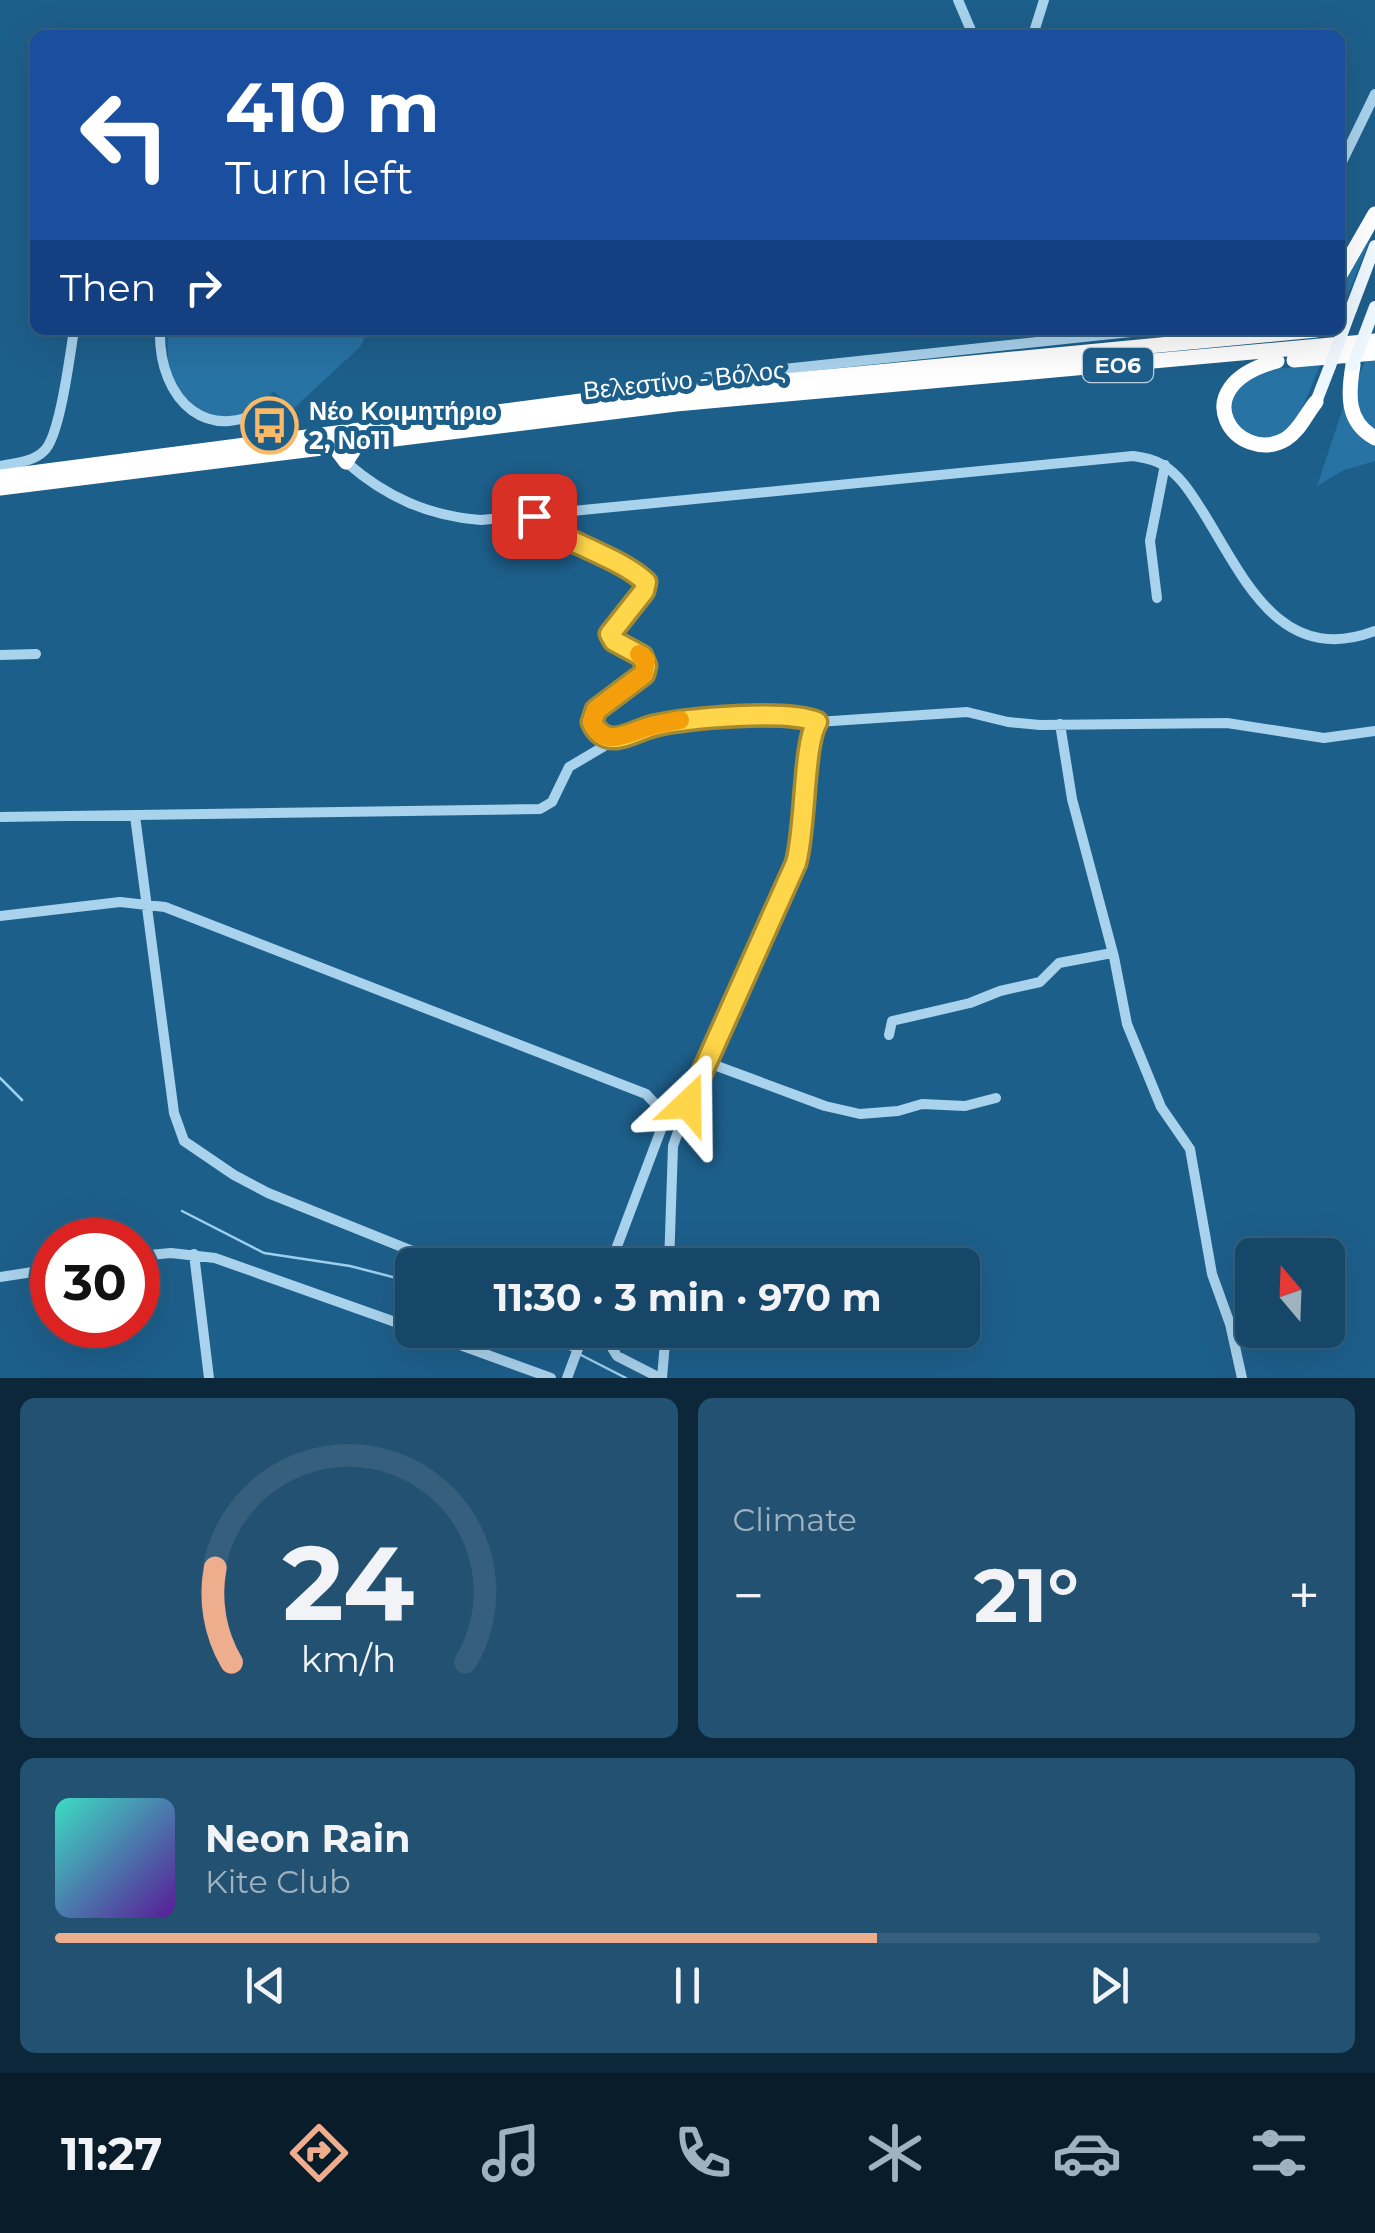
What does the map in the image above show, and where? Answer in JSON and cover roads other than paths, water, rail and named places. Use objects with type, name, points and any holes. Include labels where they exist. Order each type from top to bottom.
[{"type":"highway","points":[[1345,266],[1375,214]]},
{"type":"highway","points":[[1345,327],[1375,324]]},
{"type":"highway","points":[[1108,339],[1153,335]]},
{"type":"highway","name":"ΕΟ6","points":[[0,476],[766,376],[1108,339],[1200,335]]},
{"type":"highway","name":"Βελεστίνο - Βόλος","points":[[0,488],[676,404],[1375,341]]},
{"type":"highway","points":[[861,389],[931,390],[1375,352]]},
{"type":"highway","points":[[1277,361],[1243,374],[1227,393],[1226,414],[1234,431],[1247,441],[1265,445],[1293,434],[1316,402]]},
{"type":"highway","points":[[1353,365],[1351,411],[1360,427],[1375,438]]},
{"type":"highway","points":[[332,445],[346,462],[359,442]]},
{"type":"main road","points":[[1345,325],[1375,246]]},
{"type":"main road","points":[[1353,365],[1375,307]]},
{"type":"main road","points":[[1316,402],[1341,335]]},
{"type":"street","points":[[958,0],[971,30]]},
{"type":"street","points":[[1035,30],[1044,0]]},
{"type":"street","points":[[1345,156],[1375,94]]},
{"type":"street","points":[[0,466],[32,459],[47,449],[57,423],[73,335]]},
{"type":"street","points":[[160,335],[160,360],[168,380],[195,413],[224,422],[256,414],[275,402]]},
{"type":"street","points":[[706,377],[766,376]]},
{"type":"street","points":[[346,462],[388,493],[442,516],[481,520],[1134,456],[1165,465],[1187,486],[1258,598],[1280,621],[1297,632],[1325,639],[1347,639],[1375,631]]},
{"type":"street","points":[[1157,598],[1150,541],[1165,465]]},
{"type":"street","points":[[534,516],[542,525],[592,548],[646,582],[644,591],[610,634],[614,641],[642,656],[644,674],[596,710],[592,718],[595,730],[607,738],[618,738]]},
{"type":"street","points":[[0,655],[36,654]]},
{"type":"street","points":[[0,818],[540,809],[552,802],[568,767],[618,738],[686,719],[793,716],[817,722],[970,712],[1016,724],[1227,723],[1324,738],[1375,731]]},
{"type":"street","points":[[669,1248],[673,1146],[694,1086],[796,863],[817,722]]},
{"type":"street","points":[[1060,724],[1072,799],[1127,1024],[1163,1112],[1190,1150],[1212,1274],[1230,1324],[1242,1378]]},
{"type":"street","points":[[135,816],[175,1122],[184,1142],[234,1176],[268,1193],[405,1248]]},
{"type":"street","points":[[0,916],[146,902],[184,913],[650,1097],[659,1107],[662,1127],[616,1248]]},
{"type":"street","points":[[889,1035],[892,1021],[1040,982],[1059,964],[1112,952]]},
{"type":"street","points":[[706,1062],[825,1106],[860,1114],[898,1111],[922,1104],[966,1106],[996,1098]]},
{"type":"street","points":[[659,1107],[694,1086]]},
{"type":"street","points":[[160,1253],[194,1254],[225,1261],[395,1322]]},
{"type":"street","points":[[194,1254],[208,1378]]},
{"type":"street","points":[[0,1277],[30,1272]]},
{"type":"street","points":[[468,1348],[551,1378]]},
{"type":"street","points":[[567,1378],[578,1348]]},
{"type":"street","points":[[612,1348],[615,1354],[661,1378],[664,1348]]},
{"type":"waterway","points":[[0,1078],[22,1100]]},
{"type":"waterway","points":[[182,1211],[264,1253],[350,1266],[395,1278]]},
{"type":"waterway","points":[[568,1348],[572,1350]]},
{"type":"waterway","points":[[579,1354],[626,1378]]},
{"type":"place","name":"Νέο Κοιμητήριο 2, Νο11","points":[[270,425]]}]
